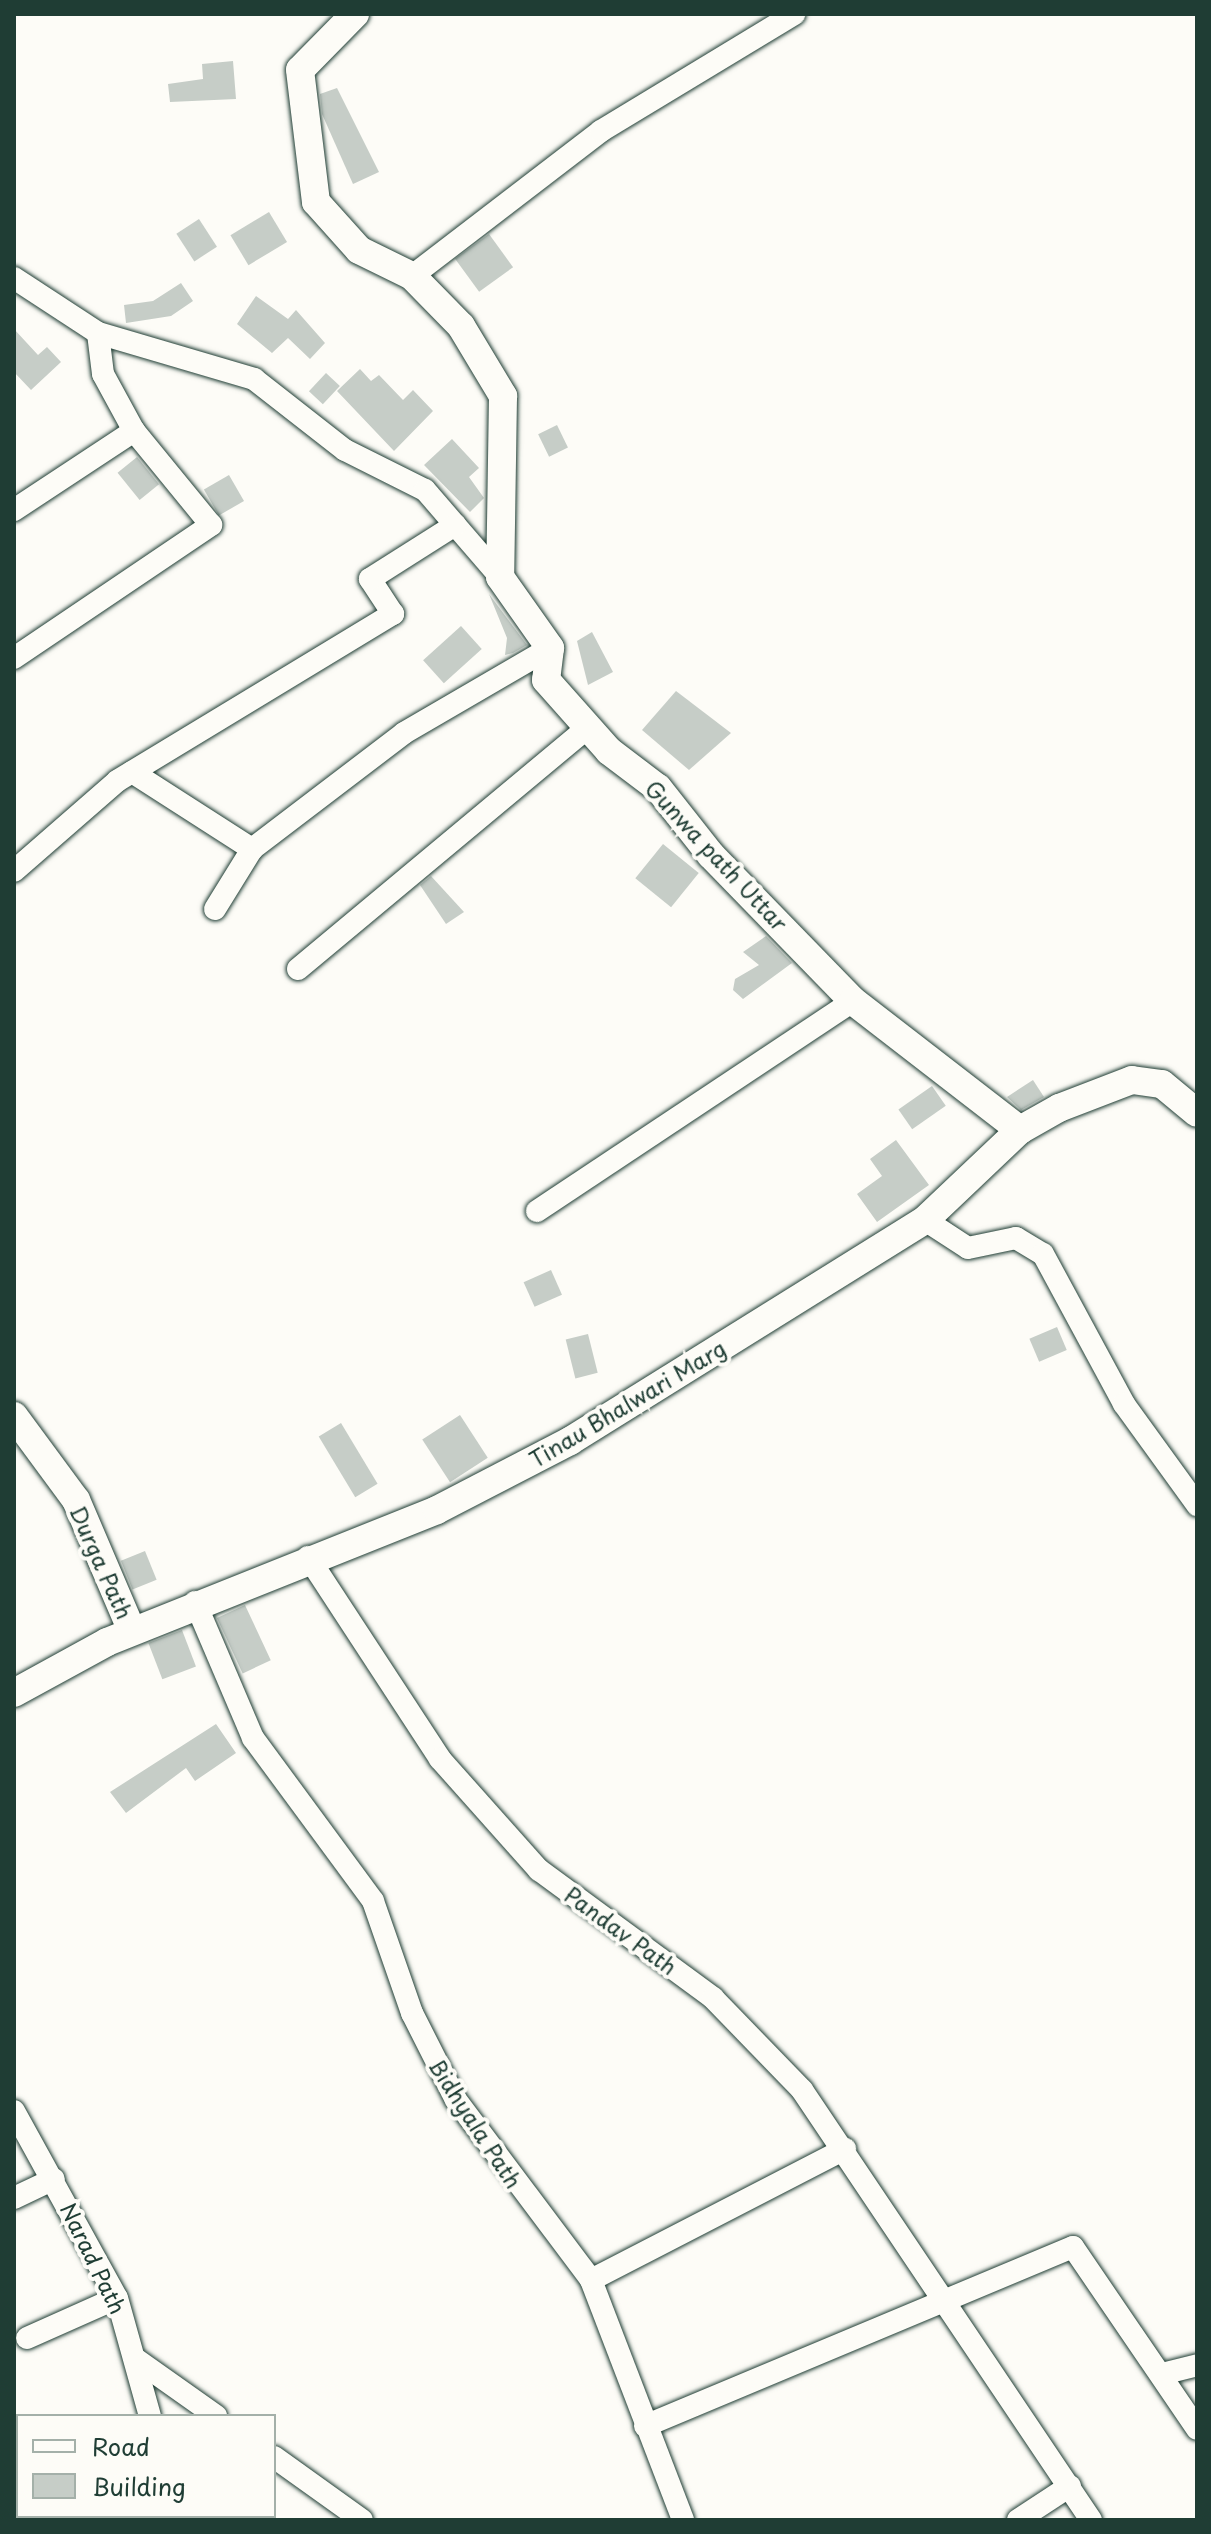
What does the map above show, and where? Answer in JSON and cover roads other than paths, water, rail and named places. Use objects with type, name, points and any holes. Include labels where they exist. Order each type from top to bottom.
[{"type":"street","points":[[355,14],[300,70],[316,202],[359,250],[412,276],[461,326],[503,396],[500,577]]},
{"type":"street","points":[[412,276],[601,131],[794,14]]},
{"type":"street","points":[[14,278],[98,333],[254,379],[345,450],[425,490],[500,577],[550,648],[404,733],[252,849],[215,909]]},
{"type":"street","points":[[14,658],[211,525],[134,431],[103,374],[98,333]]},
{"type":"street","points":[[14,510],[134,431]]},
{"type":"street","points":[[14,871],[132,772],[393,614],[370,579],[455,525]]},
{"type":"street","name":"Gunwa path Uttar","points":[[550,648],[546,680],[588,727],[658,788],[711,855],[853,1001],[1020,1130]]},
{"type":"street","points":[[298,969],[588,727]]},
{"type":"street","points":[[132,772],[252,849]]},
{"type":"street","points":[[537,1211],[853,1001]]},
{"type":"street","name":"Tinau Bhalwari Marg","points":[[14,1693],[195,1602],[437,1510],[570,1441],[925,1220],[1020,1130],[1106,1085],[1132,1080],[1162,1084],[1197,1113]]},
{"type":"street","points":[[925,1220],[968,1248],[1016,1238],[1043,1254],[1124,1404],[1197,1505]]},
{"type":"street","name":"Durga Path","points":[[14,1416],[76,1500],[132,1631]]},
{"type":"street","name":"Pandav Path","points":[[308,1557],[440,1759],[529,1859],[763,2044],[845,2149],[940,2297],[1091,2520]]},
{"type":"street","name":"Bidhyala Path","points":[[195,1602],[253,1738],[373,1901],[412,2013],[456,2100],[591,2280],[683,2520]]},
{"type":"street","name":"Narad Path","points":[[14,2111],[117,2298],[137,2360],[150,2414]]},
{"type":"street","points":[[591,2280],[845,2149]]},
{"type":"street","points":[[14,2198],[54,2179]]},
{"type":"street","points":[[645,2426],[940,2297],[1073,2247],[1197,2429]]},
{"type":"street","points":[[27,2338],[117,2298]]},
{"type":"street","points":[[137,2360],[213,2414]]},
{"type":"street","points":[[1162,2374],[1197,2365]]},
{"type":"street","points":[[276,2458],[362,2520]]},
{"type":"street","points":[[1018,2520],[1070,2486]]}]
